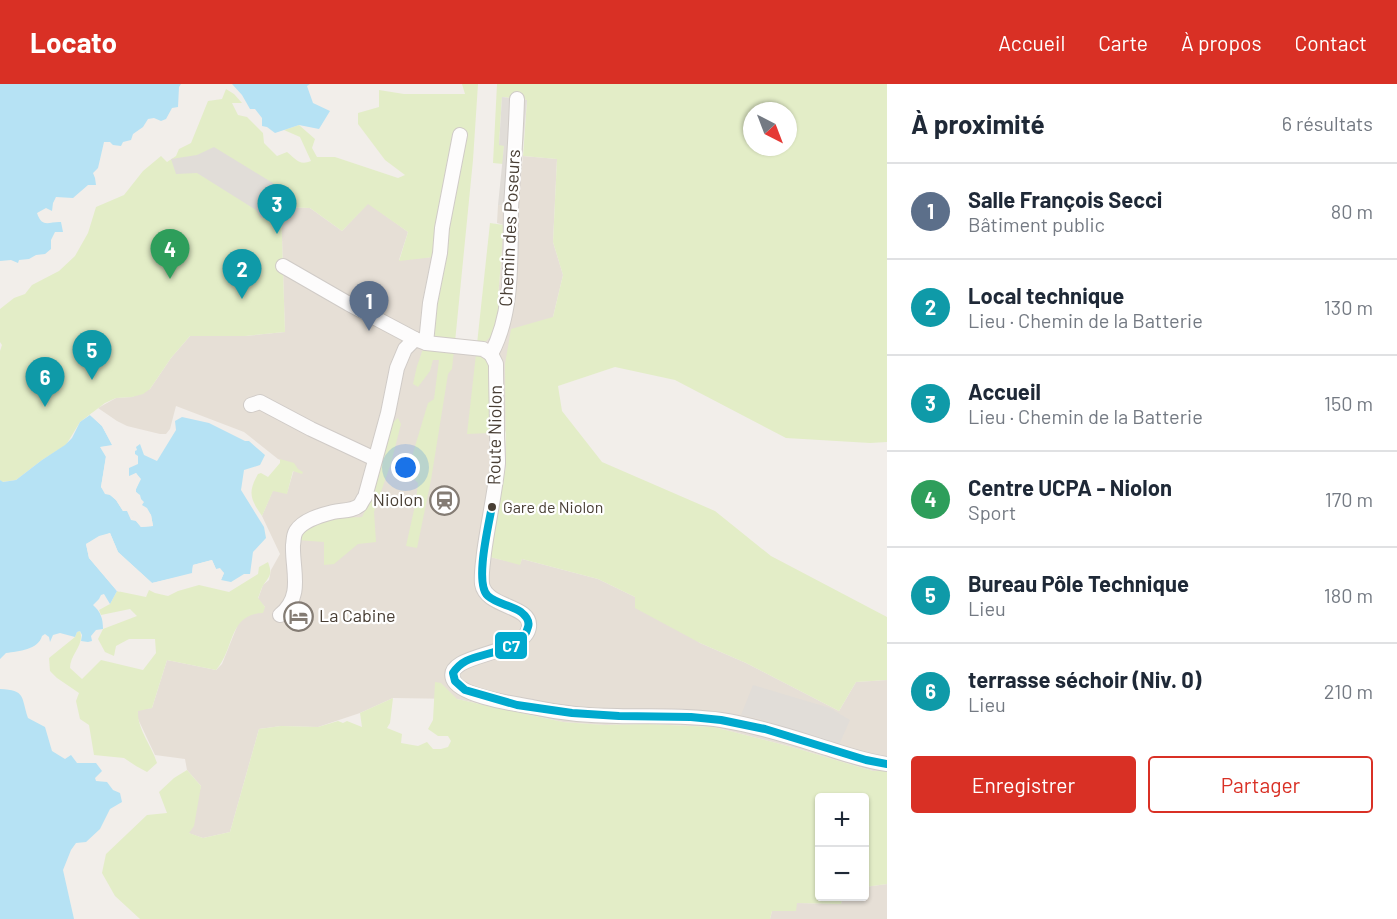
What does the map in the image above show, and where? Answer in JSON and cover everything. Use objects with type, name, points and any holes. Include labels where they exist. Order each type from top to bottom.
[{"type":"street","name":"Chemin des Poseurs","points":[[491,354],[497,344],[505,314],[510,260],[517,99]]},
{"type":"street","points":[[280,615],[295,592],[294,536],[299,527],[310,520],[360,505],[365,497],[388,413],[397,368],[405,349],[420,341],[430,303],[460,135]]},
{"type":"street","points":[[283,266],[420,341],[483,349],[491,354]]},
{"type":"street","name":"Route Niolon","points":[[491,354],[496,364],[498,462],[482,585],[490,598],[523,614],[529,621],[529,628],[526,635],[511,646],[456,666],[453,669],[453,679],[458,686],[471,693],[546,710],[598,716],[691,717],[721,720],[765,729],[856,757],[887,764]]},
{"type":"street","points":[[251,405],[260,402],[375,459]]},
{"type":"shaded area","points":[[502,97],[527,100],[518,207],[498,205],[504,146],[499,145]]},
{"type":"shaded area","points":[[214,147],[273,183],[278,191],[279,211],[261,218],[256,210],[197,173],[176,174],[171,159],[197,155]]},
{"type":"shaded area","points":[[523,156],[557,159],[553,242],[563,275],[553,317],[505,433],[506,466],[490,557],[520,564],[522,559],[598,579],[635,597],[700,643],[746,663],[839,711],[856,682],[887,680],[887,771],[873,771],[714,727],[563,722],[457,699],[393,698],[360,713],[318,727],[281,726],[259,729],[230,832],[203,838],[188,833],[201,786],[187,770],[185,759],[155,755],[138,719],[138,710],[152,708],[167,660],[216,670],[222,664],[238,624],[245,617],[265,607],[258,599],[280,554],[262,516],[273,490],[287,493],[295,466],[278,459],[244,432],[176,406],[170,429],[166,434],[127,426],[98,408],[116,398],[132,397],[150,389],[171,358],[190,336],[245,336],[285,332],[281,207],[310,208],[342,231],[368,203],[408,232],[399,260],[443,256],[431,339],[477,344],[501,313],[498,298],[504,225],[497,223],[498,205],[518,207]]},
{"type":"shaded area","points":[[753,685],[830,708],[850,720],[839,745],[741,715]]},
{"type":"shaded area","points":[[887,884],[887,919],[770,919],[772,911],[796,903],[841,904],[842,901],[869,901],[869,886]]},
{"type":"green space","points":[[462,84],[478,84],[455,342],[431,339],[443,256],[399,261],[408,232],[368,204],[342,231],[310,208],[281,207],[285,332],[245,336],[190,336],[171,358],[150,389],[143,394],[116,398],[105,403],[80,422],[66,445],[16,480],[2,482],[0,480],[0,351],[2,345],[0,342],[0,309],[14,298],[25,294],[32,285],[59,271],[75,256],[88,233],[96,207],[124,195],[143,171],[161,156],[167,162],[176,156],[179,149],[191,143],[208,101],[222,99],[226,89],[234,94],[242,103],[232,103],[238,115],[247,117],[263,133],[264,143],[277,156],[287,152],[301,162],[311,161],[300,137],[284,130],[299,125],[315,139],[312,148],[317,157],[335,157],[398,178],[405,175],[385,160],[358,124],[358,113],[379,107],[379,90],[404,94],[465,94]]},
{"type":"green space","points":[[497,84],[887,84],[887,442],[786,438],[675,380],[615,367],[558,386],[562,411],[602,462],[715,511],[771,556],[887,617],[887,680],[856,682],[839,711],[746,663],[700,643],[635,608],[635,597],[598,579],[522,559],[520,565],[490,557],[506,466],[505,364],[511,329],[553,317],[563,275],[553,242],[557,159],[523,156],[527,100],[502,97],[499,144],[504,145],[503,164],[493,163]]},
{"type":"green space","points":[[490,223],[504,225],[498,298],[501,313],[495,332],[483,344],[477,344]]},
{"type":"green space","points":[[424,346],[454,350],[417,548],[406,546],[418,483],[407,473],[428,403],[434,399],[439,360],[433,360],[430,371],[418,387],[413,384]]},
{"type":"green space","points":[[476,354],[488,361],[490,433],[467,434]]},
{"type":"green space","points":[[398,418],[401,424],[391,463],[374,512],[376,542],[358,544],[334,564],[324,565],[324,542],[297,540],[305,529],[318,521],[362,517],[379,471],[391,424]]},
{"type":"green space","points":[[280,459],[294,463],[303,472],[302,474],[293,471],[287,494],[273,491],[262,516],[253,501],[252,486],[258,474],[261,473],[268,477],[280,463]]},
{"type":"green space","points":[[268,562],[270,574],[258,598],[265,607],[263,613],[244,619],[238,626],[216,670],[167,660],[152,708],[138,711],[142,731],[157,763],[147,772],[124,758],[94,755],[89,725],[80,719],[76,701],[79,693],[50,671],[49,658],[80,631],[81,641],[72,658],[70,668],[82,679],[101,660],[143,670],[156,653],[155,639],[129,639],[116,646],[114,656],[105,652],[98,639],[103,629],[137,616],[130,609],[101,615],[99,610],[110,604],[117,591],[146,597],[149,590],[168,596],[199,585],[229,592],[258,574],[259,567]]},
{"type":"green space","points":[[435,682],[441,683],[457,699],[563,722],[714,727],[873,771],[887,771],[887,884],[869,886],[869,793],[815,793],[815,901],[842,901],[841,904],[797,903],[796,911],[772,911],[770,919],[140,919],[115,896],[102,873],[106,854],[147,815],[167,813],[159,792],[187,770],[201,786],[194,826],[189,833],[203,838],[230,832],[259,729],[281,726],[318,727],[338,721],[343,723],[347,721],[362,727],[360,713],[393,698],[390,723],[387,728],[402,734],[401,743],[418,746],[427,742],[433,749],[448,747],[451,741],[448,736],[438,736],[428,729],[433,720]]},
{"type":"water","points":[[0,84],[181,84],[178,107],[172,108],[166,119],[161,121],[154,118],[148,119],[143,127],[133,134],[131,140],[123,142],[121,146],[104,142],[98,168],[93,173],[96,185],[88,185],[73,198],[56,197],[52,211],[46,208],[37,213],[44,223],[61,222],[63,232],[55,232],[51,240],[51,249],[45,254],[19,260],[18,263],[11,260],[0,261]]},
{"type":"water","points":[[232,84],[310,84],[307,86],[313,103],[330,111],[319,129],[299,125],[275,133],[262,126],[262,118],[255,109],[250,109]]},
{"type":"water","points":[[90,415],[102,426],[113,446],[101,447],[106,456],[101,487],[116,500],[123,511],[127,510],[141,527],[153,526],[151,515],[141,505],[141,499],[136,492],[140,479],[136,473],[129,477],[129,468],[138,464],[138,456],[135,454],[136,447],[140,444],[144,455],[157,461],[176,430],[175,421],[182,417],[209,423],[249,441],[265,455],[260,465],[244,470],[241,490],[264,527],[266,538],[253,552],[250,574],[244,574],[231,582],[221,580],[224,573],[216,569],[212,560],[193,565],[192,573],[152,583],[118,552],[110,533],[86,544],[89,558],[117,591],[110,604],[104,594],[93,605],[101,616],[103,629],[96,630],[91,636],[92,641],[88,642],[81,641],[80,631],[75,637],[60,633],[53,635],[50,642],[49,637],[45,634],[32,647],[6,653],[0,659],[0,480],[3,482],[16,480],[65,445],[72,438],[80,422]]},
{"type":"water","points":[[0,689],[14,691],[21,696],[28,718],[45,727],[52,751],[65,759],[71,755],[77,763],[96,763],[102,771],[95,778],[96,781],[107,782],[113,790],[120,793],[122,802],[110,809],[100,829],[86,842],[76,843],[63,870],[74,919],[0,919]]},
{"type":"pier","points":[[92,413],[104,424],[115,445],[114,448],[105,449],[109,456],[104,487],[118,498],[125,508],[129,509],[133,517],[138,518],[143,524],[150,524],[148,516],[139,507],[140,502],[133,493],[137,480],[135,477],[127,479],[127,466],[129,476],[136,473],[141,479],[136,492],[144,502],[142,505],[151,515],[153,526],[141,527],[136,521],[131,520],[127,511],[123,511],[116,500],[105,494],[101,487],[106,457],[100,447],[112,445],[102,426],[90,415]]},
{"type":"pier","points":[[110,533],[118,552],[152,583],[192,574],[193,565],[212,560],[216,569],[220,568],[224,573],[219,582],[221,574],[214,571],[210,564],[196,568],[193,576],[151,586],[116,554],[108,537],[89,546],[92,557],[120,592],[117,591],[89,558],[86,544],[99,536]]},
{"type":"transit line","name":"C7","points":[[492,506],[482,567],[484,589],[492,599],[521,612],[527,619],[528,625],[525,635],[511,646],[474,658],[457,667],[453,673],[455,681],[465,690],[517,705],[572,713],[721,720],[765,729],[866,760],[887,764]]},
{"type":"place","name":"Accueil","points":[[277,234]]},
{"type":"place","name":"Centre UCPA - Niolon","points":[[170,279]]},
{"type":"place","name":"Local technique","points":[[242,299]]},
{"type":"place","name":"Salle François Secci","points":[[369,331]]},
{"type":"place","name":"Bureau Pôle Technique","points":[[92,380]]},
{"type":"place","name":"terrasse séchoir (Niv. 0)","points":[[45,407]]},
{"type":"place","name":"Niolon","points":[[444,500]]},
{"type":"place","name":"Gare de Niolon","points":[[492,507]]},
{"type":"place","name":"La Cabine","points":[[298,616]]}]
